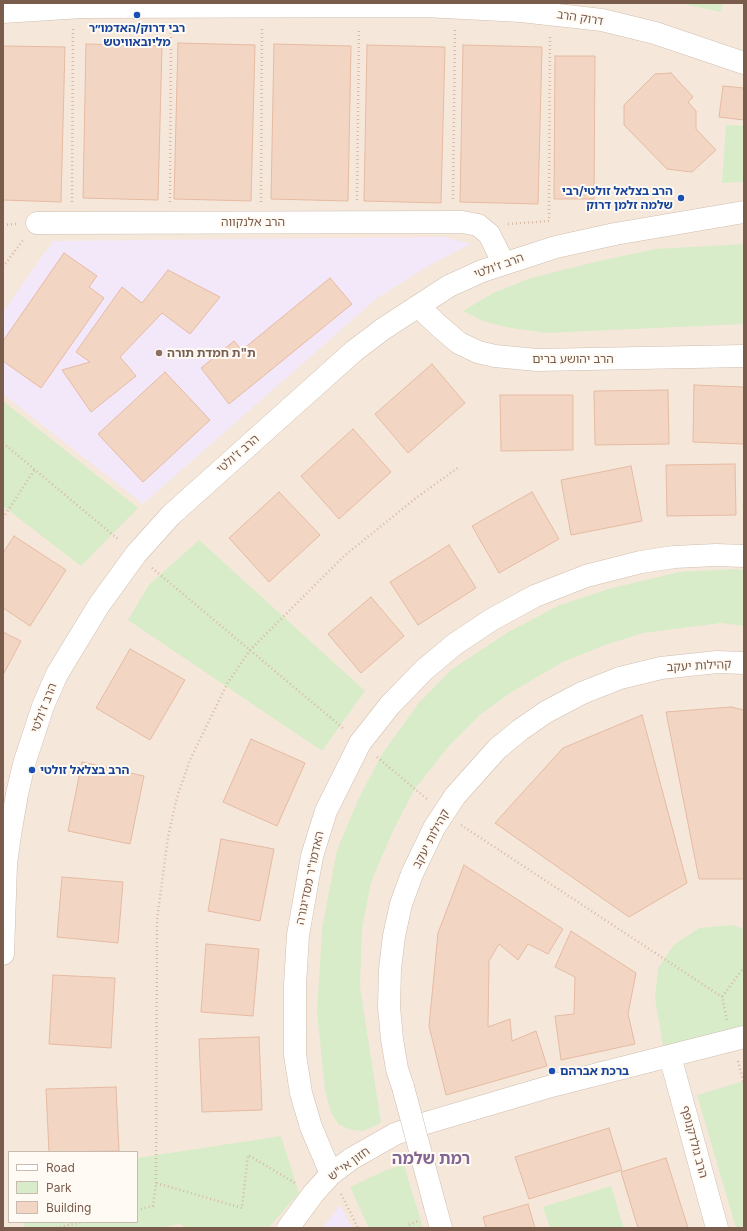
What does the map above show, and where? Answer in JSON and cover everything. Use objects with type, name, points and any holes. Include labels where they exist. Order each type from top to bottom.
[{"type":"street","name":"דרוק הרב","points":[[3,12],[73,7],[359,6],[455,7],[566,11],[655,33],[744,63]]},
{"type":"street","name":"הרב ז'ולטי","points":[[3,954],[6,864],[17,794],[26,757],[43,706],[57,674],[99,605],[136,554],[171,515],[354,351],[383,329],[449,286],[504,264],[564,245],[615,234],[744,212]]},
{"type":"street","name":"הרב אלנקווה","points":[[37,223],[453,222],[478,225],[489,234]]},
{"type":"street","points":[[489,234],[504,264]]},
{"type":"street","name":"הרב יהושע ברים","points":[[418,306],[460,343],[478,352],[495,356],[537,360],[744,356]]},
{"type":"street","name":"האדמו\"ר מסדיגורה","points":[[331,1174],[311,1127],[301,1093],[295,1055],[295,985],[298,935],[312,856],[326,811],[360,742],[390,705],[429,666],[455,644],[490,620],[536,596],[586,576],[641,562],[695,556],[744,556]]},
{"type":"street","name":"קהילות יעקב","points":[[441,1228],[397,1068],[389,1007],[390,969],[394,936],[401,904],[423,848],[444,813],[470,777],[497,749],[546,712],[582,693],[620,678],[661,668],[717,662],[744,663]]},
{"type":"street","points":[[670,1056],[738,1038]]},
{"type":"street","name":"חזון אי\"ש","points":[[288,1228],[313,1194],[331,1174],[372,1147],[396,1134],[426,1123],[555,1085],[670,1056]]},
{"type":"street","name":"הרב גולדקנופף","points":[[670,1056],[717,1228]]},
{"type":"path","points":[[356,222],[359,6]]},
{"type":"path","points":[[72,223],[73,7]]},
{"type":"path","points":[[170,223],[171,7]]},
{"type":"path","points":[[261,222],[262,7]]},
{"type":"path","points":[[453,222],[455,7]]},
{"type":"path","points":[[489,234],[509,223],[549,221],[566,11]]},
{"type":"path","points":[[3,267],[37,223]]},
{"type":"path","points":[[3,443],[444,813],[722,997],[738,1038]]},
{"type":"path","points":[[138,1210],[153,1206],[156,1183],[157,920],[168,837],[177,797],[193,753],[227,684],[250,650],[344,556],[416,498],[460,467]]},
{"type":"path","points":[[3,518],[35,469]]},
{"type":"path","points":[[722,997],[744,967]]},
{"type":"path","points":[[156,1183],[242,1208],[248,1155],[313,1194]]},
{"type":"path","points":[[331,1174],[358,1228]]},
{"type":"path","points":[[56,1228],[78,1223]]},
{"type":"shaded area","points":[[3,3],[744,3],[744,1228],[3,1228]]},
{"type":"shaded area","name":"ת\"ת חמדת תורה","points":[[445,237],[471,244],[435,262],[377,298],[143,504],[3,394],[3,312],[53,241]]},
{"type":"shaded area","points":[[340,1205],[352,1228],[322,1228]]},
{"type":"green space","points":[[680,3],[723,3],[720,12]]},
{"type":"green space","points":[[726,125],[744,126],[744,182],[722,183]]},
{"type":"green space","points":[[744,244],[744,324],[546,333],[505,327],[483,321],[463,311],[493,293],[531,278],[599,261],[655,249]]},
{"type":"green space","points":[[3,401],[138,508],[81,566],[3,506]]},
{"type":"green space","points":[[199,540],[365,691],[322,751],[128,620],[149,585]]},
{"type":"green space","points":[[735,569],[744,570],[744,626],[721,623],[643,633],[605,645],[563,662],[513,691],[481,714],[448,747],[414,790],[392,833],[371,882],[362,929],[360,987],[381,1123],[363,1131],[352,1130],[339,1125],[331,1113],[325,1089],[317,1013],[322,929],[337,850],[359,798],[382,754],[418,704],[451,670],[510,631],[560,605],[612,588],[679,572]]},
{"type":"green space","points":[[732,925],[744,929],[744,1030],[664,1051],[655,999],[658,968],[674,945],[699,928]]},
{"type":"green space","points":[[744,1081],[744,1228],[736,1228],[697,1095]]},
{"type":"green space","points":[[281,1136],[299,1193],[268,1228],[186,1228],[180,1224],[161,1228],[24,1228],[24,1223],[138,1223],[138,1158]]},
{"type":"green space","points":[[404,1165],[423,1228],[369,1228],[350,1187],[386,1170]]},
{"type":"green space","points":[[611,1186],[624,1228],[550,1228],[543,1207]]},
{"type":"building","points":[[178,43],[255,45],[251,201],[174,199]]},
{"type":"building","points":[[86,44],[162,46],[158,200],[83,198]]},
{"type":"building","points":[[274,44],[351,46],[348,201],[271,199]]},
{"type":"building","points":[[367,45],[445,47],[441,203],[364,201]]},
{"type":"building","points":[[463,45],[542,47],[538,204],[460,202]]},
{"type":"building","points":[[3,46],[65,47],[61,202],[3,200]]},
{"type":"building","points":[[555,56],[595,56],[594,199],[554,199]]},
{"type":"building","points":[[671,73],[693,97],[688,102],[696,111],[696,129],[716,150],[692,172],[667,169],[624,125],[624,105],[655,74]]},
{"type":"building","points":[[723,86],[744,88],[744,120],[719,117]]},
{"type":"building","points":[[64,253],[97,276],[89,287],[104,298],[41,388],[3,361],[3,341]]},
{"type":"building","points":[[168,270],[220,297],[190,334],[162,313],[120,357],[136,376],[91,412],[62,370],[90,362],[76,352],[122,287],[142,303]]},
{"type":"building","points":[[330,278],[352,304],[229,404],[201,368],[234,341],[242,350]]},
{"type":"building","points":[[432,364],[465,403],[408,453],[375,414]]},
{"type":"building","points":[[165,372],[210,420],[143,482],[98,434]]},
{"type":"building","points":[[694,385],[744,387],[744,444],[693,442]]},
{"type":"building","points":[[668,390],[669,444],[595,445],[594,391]]},
{"type":"building","points":[[500,395],[573,395],[573,450],[501,451]]},
{"type":"building","points":[[353,429],[391,472],[339,519],[301,476]]},
{"type":"building","points":[[735,464],[736,515],[667,516],[666,465]]},
{"type":"building","points":[[631,466],[642,521],[571,535],[561,480]]},
{"type":"building","points":[[279,492],[320,535],[269,582],[229,538]]},
{"type":"building","points":[[532,492],[559,539],[499,573],[472,526]]},
{"type":"building","points":[[14,536],[66,570],[30,626],[3,608],[3,553]]},
{"type":"building","points":[[449,545],[476,588],[418,625],[390,582]]},
{"type":"building","points":[[371,597],[404,636],[361,673],[328,634]]},
{"type":"building","points":[[3,632],[21,641],[3,675]]},
{"type":"building","points":[[130,649],[185,680],[150,740],[96,708]]},
{"type":"building","points":[[731,707],[744,710],[744,879],[699,879],[666,712]]},
{"type":"building","points":[[642,715],[687,883],[629,917],[495,823],[563,748]]},
{"type":"building","points":[[251,739],[305,763],[277,826],[223,802]]},
{"type":"building","points":[[82,762],[144,776],[130,844],[68,831]]},
{"type":"building","points":[[221,839],[274,849],[260,921],[208,911]]},
{"type":"building","points":[[464,865],[563,929],[548,954],[528,944],[518,960],[499,944],[489,961],[488,1027],[510,1019],[512,1041],[536,1031],[547,1066],[446,1095],[429,1026],[438,933]]},
{"type":"building","points":[[62,877],[123,882],[118,943],[57,937]]},
{"type":"building","points":[[571,931],[636,973],[628,1014],[635,1044],[561,1060],[555,1016],[574,1014],[575,977],[555,967]]},
{"type":"building","points":[[206,944],[259,949],[253,1016],[201,1012]]},
{"type":"building","points":[[53,975],[115,978],[111,1048],[49,1044]]},
{"type":"building","points":[[259,1037],[262,1110],[202,1112],[199,1039]]},
{"type":"building","points":[[116,1087],[119,1151],[49,1151],[46,1089]]},
{"type":"building","points":[[609,1128],[622,1170],[529,1199],[515,1157]]},
{"type":"building","points":[[666,1158],[688,1228],[638,1228],[621,1172]]},
{"type":"building","points":[[528,1204],[535,1228],[486,1228],[483,1217]]},
{"type":"place","name":"רבי דרוק/האדמו״ר מליובאוויטש","points":[[137,15]]},
{"type":"place","name":"הרב בצלאל זולטי/רבי שלמה זלמן דרוק","points":[[681,198]]},
{"type":"place","name":"ת\"ת חמדת תורה","points":[[159,353]]},
{"type":"place","name":"הרב בצלאל זולטי","points":[[32,770]]},
{"type":"place","name":"ברכת אברהם","points":[[552,1071]]},
{"type":"district","name":"רמת שלמה","points":[[431,1159]]}]
